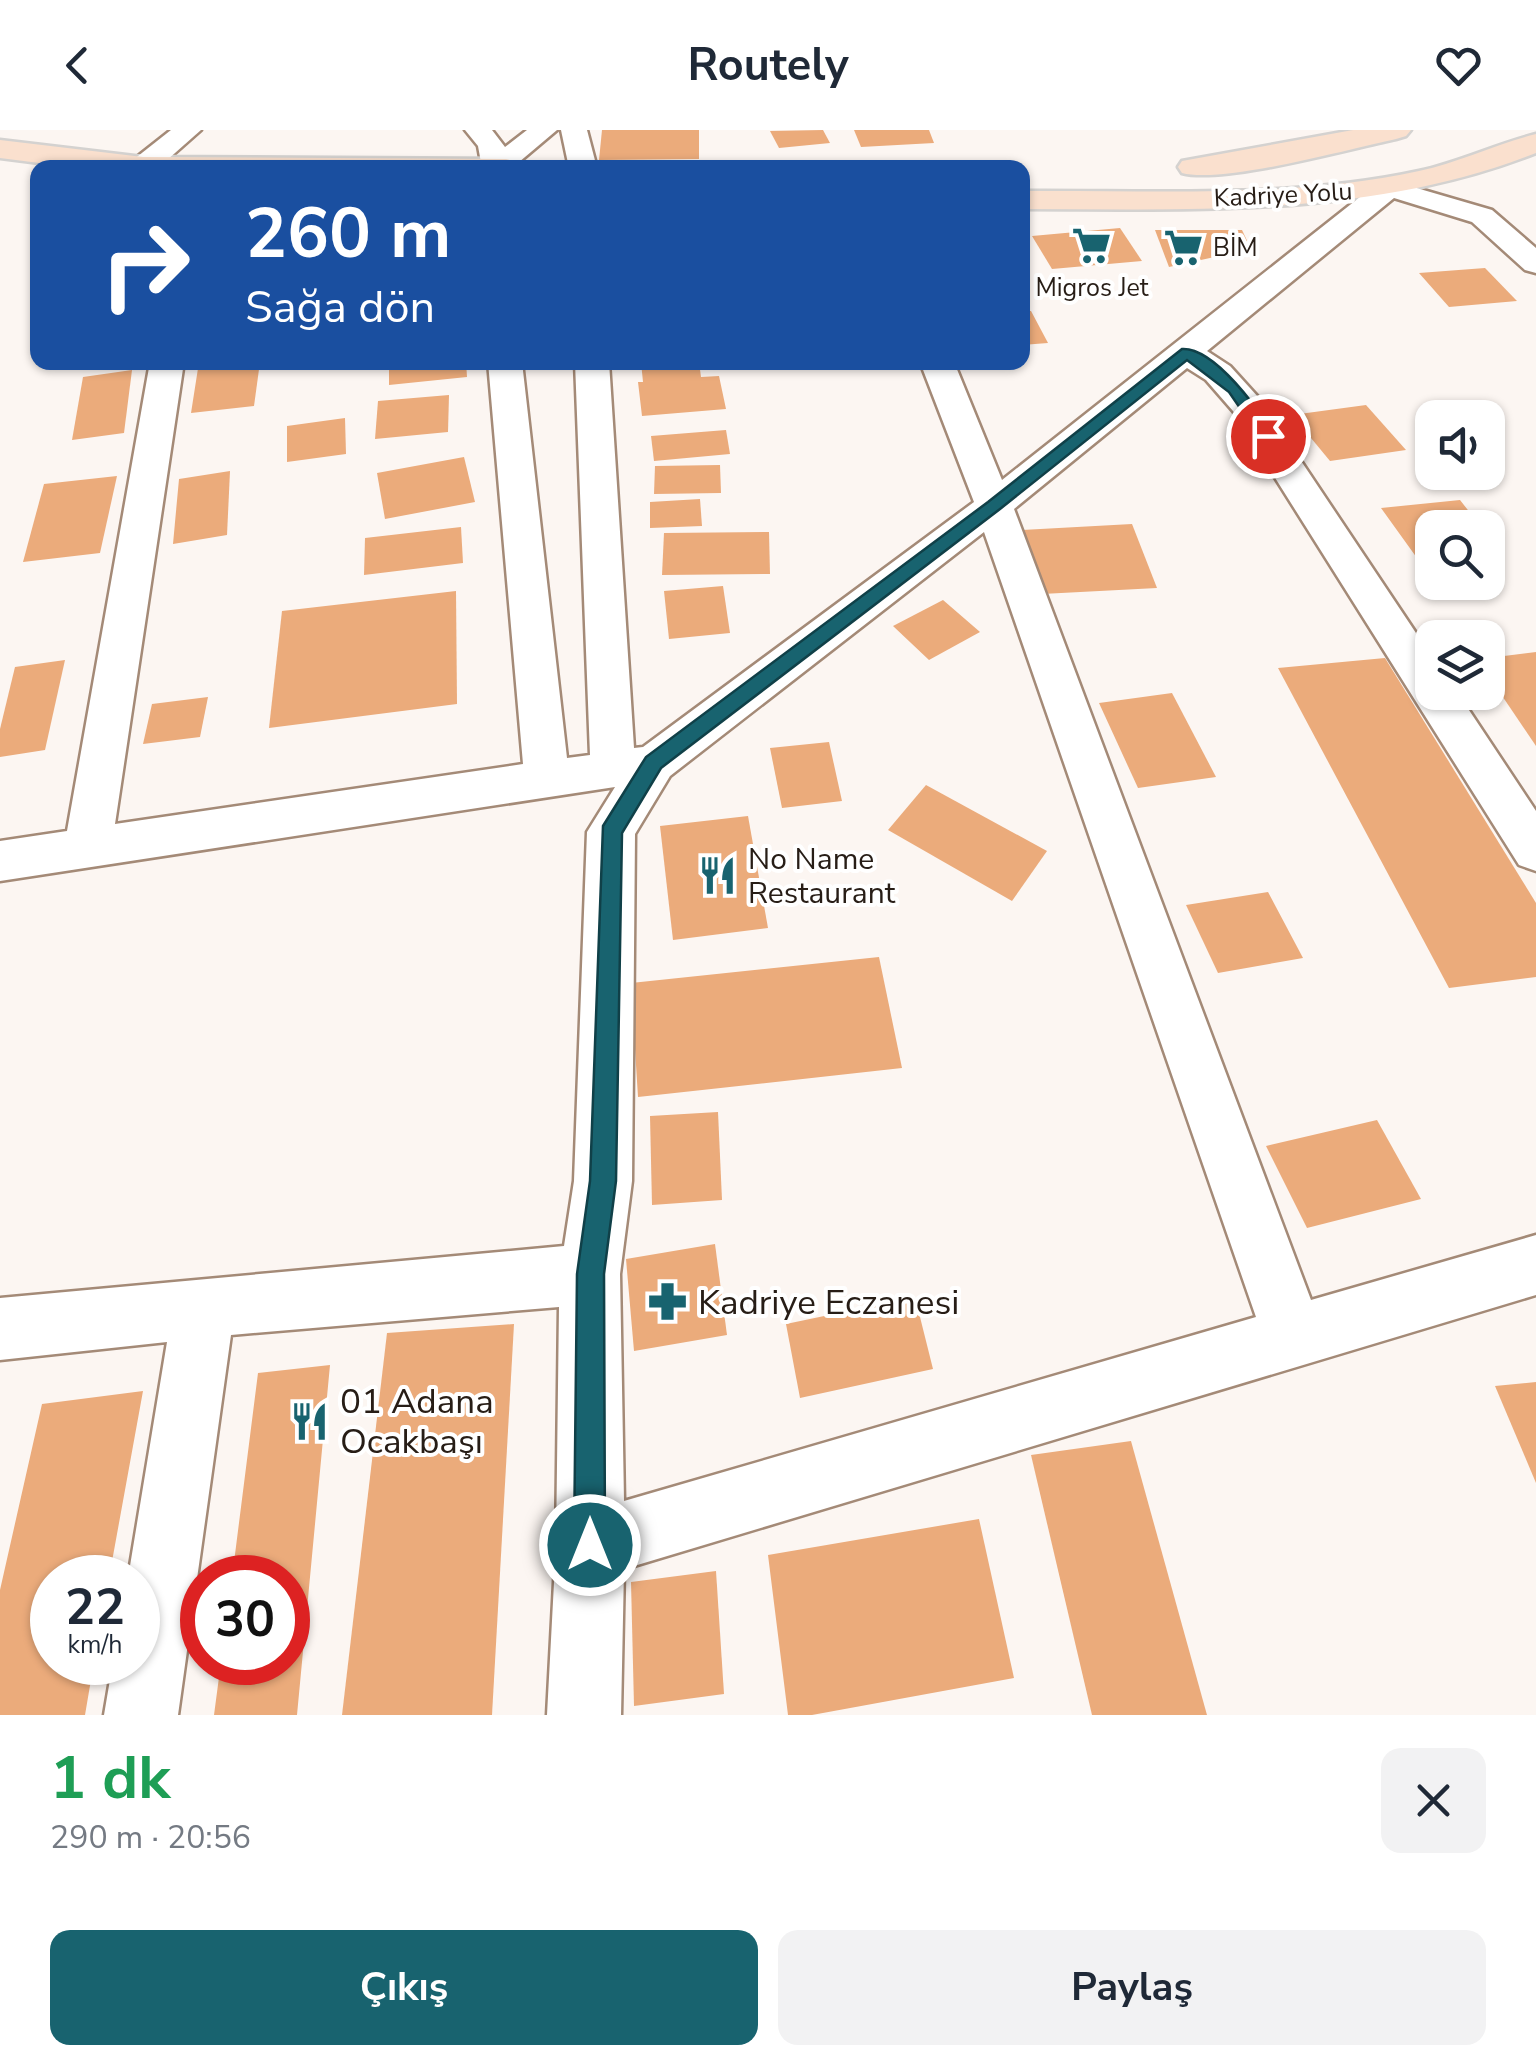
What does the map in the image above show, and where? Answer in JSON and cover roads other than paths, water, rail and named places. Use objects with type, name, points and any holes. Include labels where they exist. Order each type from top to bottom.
[{"type":"main road","points":[[1327,137],[1389,188]]},
{"type":"main road","name":"Kadriye Yolu","points":[[1030,177],[1240,162],[1327,137],[1417,137]]},
{"type":"main road","points":[[1417,137],[1474,168]]},
{"type":"main road","name":"Kadriye Yolu","points":[[1030,200],[1235,197],[1389,188],[1474,168],[1536,143]]},
{"type":"main road","points":[[0,150],[89,160]]},
{"type":"street","points":[[150,160],[188,130]]},
{"type":"street","points":[[478,130],[491,145],[494,160]]},
{"type":"street","points":[[504,160],[544,130]]},
{"type":"street","points":[[574,130],[581,160]]},
{"type":"street","points":[[1474,168],[1482,216]]},
{"type":"street","points":[[0,861],[633,766],[994,506],[1389,188],[1482,216],[1536,264]]},
{"type":"street","points":[[1187,352],[1218,374],[1248,405],[1415,664]]},
{"type":"street","points":[[88,848],[166,370]]},
{"type":"street","points":[[506,370],[546,779]]},
{"type":"street","points":[[584,1715],[590,1545],[590,1274],[603,1181],[611,832],[633,766],[593,370]]},
{"type":"street","points":[[940,370],[994,506],[1294,1337]]},
{"type":"street","points":[[1445,710],[1536,851]]},
{"type":"street","points":[[590,1545],[1536,1265]]},
{"type":"street","points":[[0,1329],[590,1274]]},
{"type":"street","points":[[141,1715],[204,1307]]},
{"type":"place","name":"Migros Jet","points":[[1092,246]]},
{"type":"place","name":"BİM","points":[[1183,247]]},
{"type":"place","name":"No Name Restaurant","points":[[718,876]]},
{"type":"place","name":"Kadriye Eczanesi","points":[[668,1302]]},
{"type":"place","name":"01 Adana Ocakbaşı","points":[[310,1421]]}]
